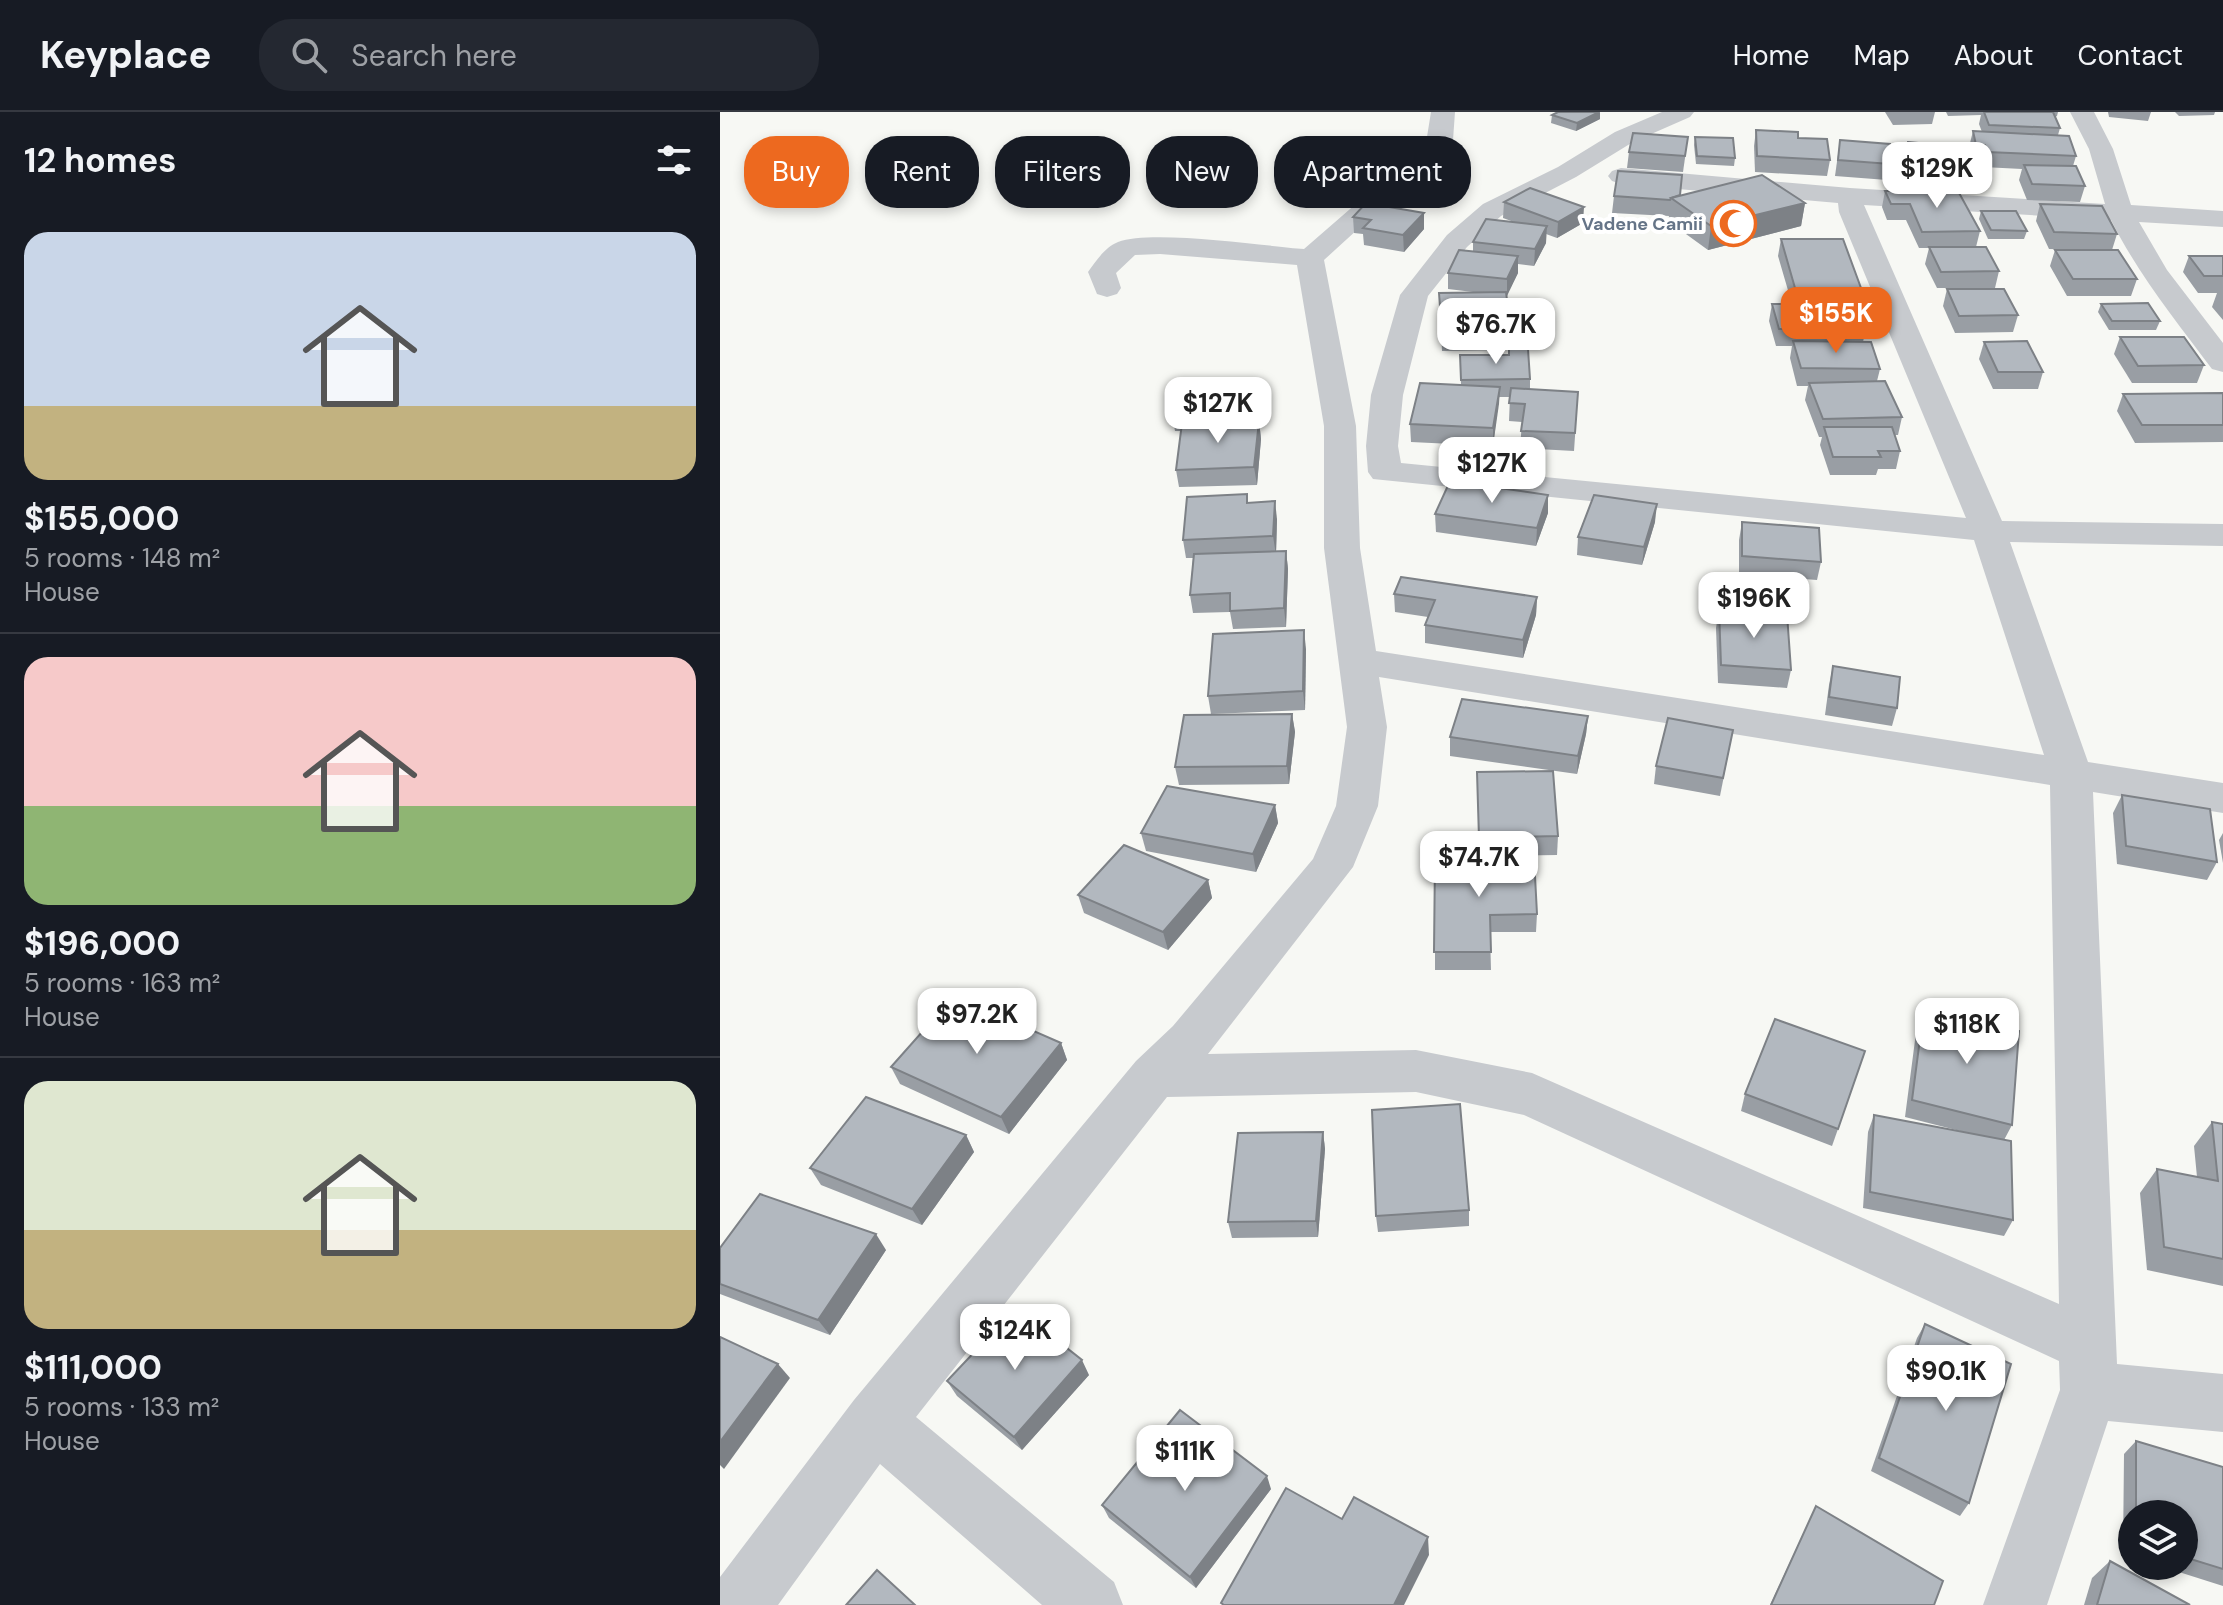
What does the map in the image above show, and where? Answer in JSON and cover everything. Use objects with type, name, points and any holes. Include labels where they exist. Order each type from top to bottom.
[{"type":"street","points":[[1107,288],[1102,272],[1119,252],[1130,247],[1160,246],[1310,258],[1435,148],[1441,140],[1443,112]]},
{"type":"street","points":[[739,1605],[875,1421],[1154,1076],[1190,1040],[1331,867],[1357,806],[1367,727],[1342,548],[1364,472],[1382,446],[1387,395],[1414,295],[1457,241],[1492,210],[1567,172],[1630,124],[1682,112]]},
{"type":"street","points":[[2082,112],[2095,129],[2122,213],[2150,266],[2223,363]]},
{"type":"street","points":[[1567,172],[1850,196],[2223,219]]},
{"type":"street","points":[[1850,196],[1852,212],[1989,531],[2071,774],[2088,1367],[2015,1605]]},
{"type":"street","points":[[1310,258],[1340,426],[1364,472]]},
{"type":"street","points":[[1364,472],[1989,531],[2223,535]]},
{"type":"street","points":[[1360,661],[2223,798]]},
{"type":"street","points":[[1154,1076],[1416,1071],[1532,1095],[2088,1367],[2223,1403]]},
{"type":"street","points":[[875,1421],[1091,1605]]},
{"type":"building","points":[[1558,112],[1599,112],[1577,123],[1552,115]]},
{"type":"building","points":[[1984,112],[2053,112],[2060,128],[1989,125]]},
{"type":"building","points":[[1756,130],[1798,132],[1798,138],[1827,139],[1830,160],[1757,156]]},
{"type":"building","points":[[1973,131],[2069,136],[2076,156],[1987,152],[1985,145],[1976,145]]},
{"type":"building","points":[[1633,133],[1688,137],[1685,156],[1629,152]]},
{"type":"building","points":[[1695,137],[1733,138],[1735,158],[1697,156]]},
{"type":"building","points":[[1840,140],[1890,144],[1890,164],[1838,160]]},
{"type":"building","points":[[1908,142],[1949,146],[1948,168],[1906,164]]},
{"type":"building","points":[[2024,165],[2076,166],[2085,186],[2032,184]]},
{"type":"building","points":[[1618,171],[1682,175],[1680,195],[1670,200],[1614,196]]},
{"type":"building","points":[[1762,175],[1805,203],[1711,226],[1671,198]]},
{"type":"building","points":[[1530,188],[1584,207],[1558,222],[1504,202]]},
{"type":"building","points":[[1885,191],[1958,191],[1980,231],[1922,232],[1910,204],[1891,204]]},
{"type":"building","points":[[2040,204],[2102,206],[2117,234],[2054,232]]},
{"type":"building","points":[[1361,208],[1395,208],[1424,213],[1403,235],[1363,228],[1371,220],[1353,217]]},
{"type":"building","points":[[1981,211],[2016,211],[2027,231],[1991,230]]},
{"type":"building","points":[[1486,219],[1547,226],[1535,249],[1473,242]]},
{"type":"building","points":[[1781,239],[1843,239],[1861,288],[1795,288]]},
{"type":"building","points":[[1929,247],[1986,247],[1999,271],[1941,272]]},
{"type":"building","points":[[1459,250],[1518,256],[1507,279],[1448,273]]},
{"type":"building","points":[[2055,250],[2118,250],[2137,279],[2073,279]]},
{"type":"building","points":[[2189,256],[2223,256],[2223,276],[2204,276]]},
{"type":"building","points":[[1947,289],[2004,289],[2018,315],[1959,316]]},
{"type":"building","points":[[1506,292],[1511,333],[1442,334],[1439,293]]},
{"type":"building","points":[[1856,303],[1866,328],[1779,329],[1772,304]]},
{"type":"building","points":[[2148,303],[2160,321],[2112,321],[2101,304]]},
{"type":"building","points":[[2120,337],[2184,337],[2204,365],[2138,366]]},
{"type":"building","points":[[1793,341],[1871,342],[1880,369],[1801,368]]},
{"type":"building","points":[[2027,341],[2043,372],[1998,372],[1984,342]]},
{"type":"building","points":[[1509,349],[1528,349],[1530,379],[1461,380],[1460,355],[1509,355]]},
{"type":"building","points":[[1252,380],[1249,412],[1172,414],[1178,381]]},
{"type":"building","points":[[1885,381],[1902,417],[1823,419],[1809,383]]},
{"type":"building","points":[[1420,383],[1500,387],[1493,428],[1410,424]]},
{"type":"building","points":[[1511,388],[1578,392],[1575,433],[1521,431],[1525,404],[1509,403]]},
{"type":"building","points":[[2223,393],[2223,425],[2142,425],[2123,394]]},
{"type":"building","points":[[1259,421],[1254,467],[1176,470],[1182,423]]},
{"type":"building","points":[[1824,427],[1892,427],[1900,451],[1878,451],[1881,457],[1833,457]]},
{"type":"building","points":[[1450,481],[1548,495],[1537,528],[1435,514]]},
{"type":"building","points":[[1247,494],[1247,503],[1275,501],[1273,536],[1183,540],[1187,497]]},
{"type":"building","points":[[1594,495],[1657,504],[1644,547],[1578,537]]},
{"type":"building","points":[[1742,522],[1819,528],[1821,562],[1742,556]]},
{"type":"building","points":[[1286,551],[1284,608],[1230,611],[1230,593],[1190,595],[1194,554]]},
{"type":"building","points":[[1401,577],[1537,597],[1523,640],[1425,625],[1435,600],[1394,594]]},
{"type":"building","points":[[1719,609],[1787,614],[1791,670],[1721,665]]},
{"type":"building","points":[[1304,630],[1303,691],[1208,696],[1213,634]]},
{"type":"building","points":[[1833,666],[1900,677],[1897,708],[1829,697]]},
{"type":"building","points":[[1462,699],[1588,716],[1578,756],[1450,737]]},
{"type":"building","points":[[1292,714],[1287,766],[1175,767],[1184,715]]},
{"type":"building","points":[[1668,718],[1733,730],[1723,778],[1656,766]]},
{"type":"building","points":[[1553,771],[1558,836],[1479,838],[1477,772]]},
{"type":"building","points":[[1167,786],[1275,805],[1253,854],[1141,833]]},
{"type":"building","points":[[2122,795],[2210,809],[2217,862],[2126,846]]},
{"type":"building","points":[[1124,845],[1208,880],[1163,932],[1078,895]]},
{"type":"building","points":[[1534,857],[1537,914],[1490,915],[1491,952],[1434,952],[1435,858]]},
{"type":"building","points":[[954,996],[1061,1043],[1001,1117],[891,1067]]},
{"type":"building","points":[[1924,1008],[2019,1031],[2012,1125],[1912,1100]]},
{"type":"building","points":[[1775,1019],[1865,1051],[1838,1129],[1745,1094]]},
{"type":"building","points":[[866,1097],[966,1135],[912,1209],[810,1168]]},
{"type":"building","points":[[1460,1104],[1469,1210],[1376,1216],[1372,1110]]},
{"type":"building","points":[[1874,1115],[2011,1141],[2013,1220],[1870,1192]]},
{"type":"building","points":[[2212,1122],[2223,1124],[2223,1259],[2164,1247],[2157,1169],[2218,1181]]},
{"type":"building","points":[[1323,1132],[1316,1221],[1228,1222],[1238,1133]]},
{"type":"building","points":[[760,1194],[876,1234],[818,1320],[720,1284],[720,1248]]},
{"type":"building","points":[[1016,1308],[1082,1360],[1014,1437],[947,1381]]},
{"type":"building","points":[[1925,1324],[2011,1364],[1969,1503],[1879,1458]]},
{"type":"building","points":[[720,1337],[778,1364],[720,1442]]},
{"type":"building","points":[[1180,1410],[1267,1476],[1190,1577],[1102,1505]]},
{"type":"building","points":[[2136,1441],[2223,1467],[2223,1569],[2198,1561],[2198,1500],[2136,1500]]},
{"type":"building","points":[[1286,1488],[1342,1519],[1354,1497],[1428,1537],[1394,1605],[1221,1603]]},
{"type":"building","points":[[1816,1506],[1943,1581],[1934,1605],[1771,1605]]},
{"type":"building","points":[[2110,1561],[2118,1565],[2118,1580],[2145,1580],[2190,1605],[2097,1605]]},
{"type":"building","points":[[877,1570],[915,1605],[846,1605]]},
{"type":"place","name":"Vadene Camii","points":[[1734,224]]}]
